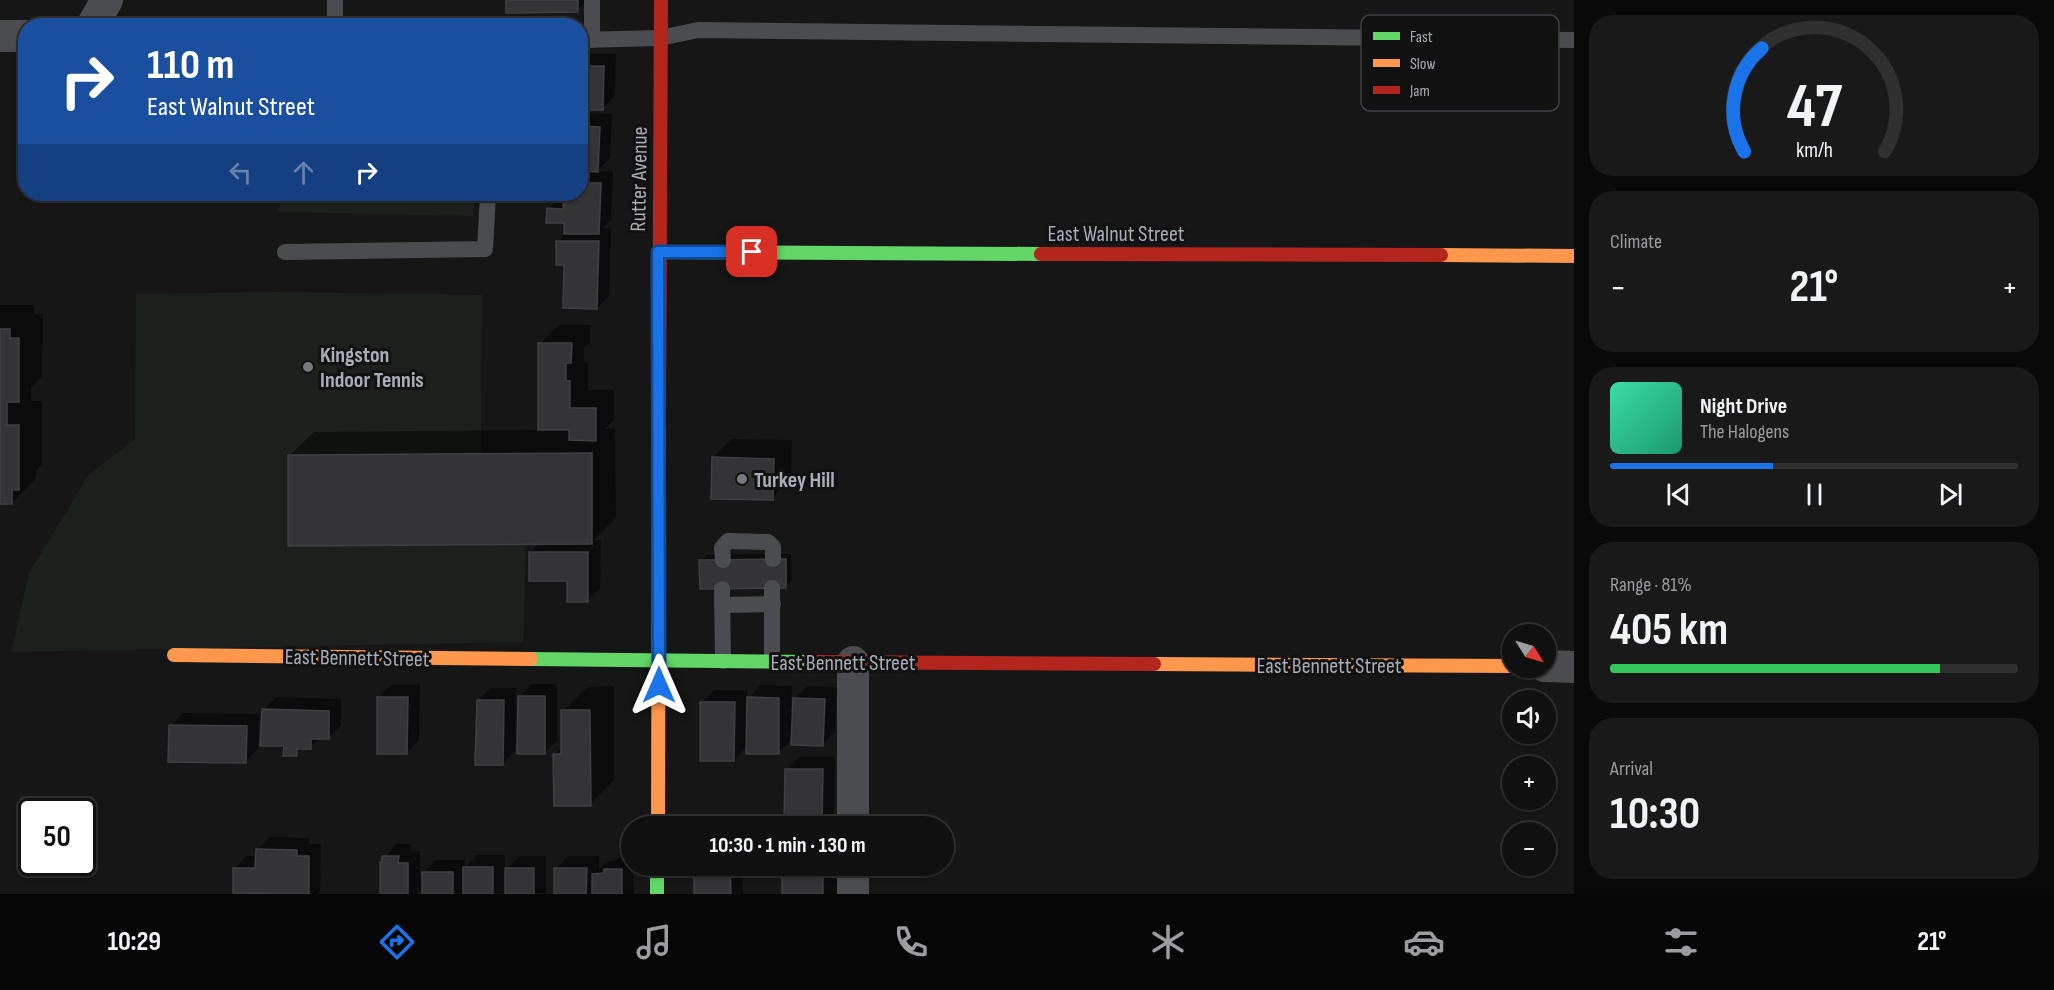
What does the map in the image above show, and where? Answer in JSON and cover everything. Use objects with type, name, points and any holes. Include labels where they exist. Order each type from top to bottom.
[{"type":"street","points":[[97,18],[107,0]]},
{"type":"street","name":"Rutter Avenue","points":[[658,816],[658,252],[661,0]]},
{"type":"street","points":[[0,36],[18,36]]},
{"type":"street","name":"East Walnut Street","points":[[658,252],[1574,256]]},
{"type":"street","name":"East Bennett Street","points":[[174,655],[772,662],[1502,666]]},
{"type":"street","points":[[853,662],[853,816]]},
{"type":"street","points":[[1556,666],[1574,667]]},
{"type":"street","points":[[657,876],[657,894]]},
{"type":"street","points":[[853,876],[853,894]]},
{"type":"lane","points":[[335,0],[335,18]]},
{"type":"lane","points":[[588,27],[592,0]]},
{"type":"lane","points":[[588,40],[660,38],[698,30],[1361,38]]},
{"type":"lane","points":[[1559,40],[1574,40]]},
{"type":"lane","points":[[285,252],[485,249],[488,201]]},
{"type":"lane","points":[[723,560],[722,548],[728,541],[768,542],[773,548],[773,559]]},
{"type":"lane","points":[[723,661],[722,597],[773,596],[772,662]]},
{"type":"shaded area","points":[[282,201],[474,201],[474,216],[277,212]]},
{"type":"shaded area","points":[[277,292],[482,295],[481,454],[288,546],[526,544],[523,642],[11,652],[29,573],[88,476],[135,439],[136,294]]},
{"type":"building","points":[[506,0],[578,0],[578,12],[506,13]]},
{"type":"building","points":[[588,66],[604,66],[603,110],[588,110]]},
{"type":"building","points":[[588,126],[600,127],[598,172],[588,171]]},
{"type":"building","points":[[588,183],[601,183],[599,234],[564,234],[564,223],[546,223],[547,208],[563,209],[564,201],[588,201]]},
{"type":"building","points":[[556,241],[599,241],[597,309],[563,308],[564,265],[556,265]]},
{"type":"building","points":[[0,329],[10,329],[10,338],[19,338],[19,402],[7,402],[7,425],[19,425],[19,490],[12,490],[12,504],[0,504]]},
{"type":"building","points":[[538,343],[572,343],[571,363],[566,363],[566,381],[570,381],[570,408],[596,408],[596,441],[569,440],[569,430],[538,430]]},
{"type":"building","points":[[592,453],[592,544],[288,546],[288,455]]},
{"type":"building","name":"Turkey Hill","points":[[712,457],[774,459],[773,500],[711,499]]},
{"type":"building","points":[[529,552],[588,552],[588,602],[567,602],[567,581],[529,581]]},
{"type":"building","name":"Turkey Hill","points":[[786,559],[786,588],[700,589],[699,560]]},
{"type":"building","points":[[518,696],[545,696],[545,754],[517,754]]},
{"type":"building","points":[[377,697],[408,697],[407,754],[377,754]]},
{"type":"building","points":[[747,697],[779,698],[779,754],[746,754]]},
{"type":"building","points":[[793,698],[825,699],[823,746],[791,745]]},
{"type":"building","points":[[477,700],[504,700],[503,765],[475,765]]},
{"type":"building","points":[[700,702],[735,702],[734,761],[700,761]]},
{"type":"building","points":[[262,709],[329,711],[329,739],[311,739],[311,749],[297,749],[297,756],[283,756],[284,746],[260,746]]},
{"type":"building","points":[[561,710],[590,710],[591,806],[554,806],[553,754],[561,754]]},
{"type":"building","points":[[169,725],[247,726],[246,763],[168,762]]},
{"type":"building","points":[[785,769],[823,769],[822,816],[784,816]]},
{"type":"building","points":[[256,849],[297,850],[297,856],[309,856],[309,894],[233,893],[233,868],[255,868]]},
{"type":"building","points":[[382,856],[399,856],[398,863],[408,863],[408,894],[380,894]]},
{"type":"building","points":[[463,867],[493,867],[493,894],[463,894]]},
{"type":"building","points":[[505,868],[534,868],[534,894],[505,894]]},
{"type":"building","points":[[554,868],[587,868],[586,894],[554,894]]},
{"type":"building","points":[[604,869],[621,869],[622,894],[592,894],[592,874],[604,873]]},
{"type":"building","points":[[422,872],[453,872],[453,894],[422,894]]},
{"type":"building","points":[[694,876],[730,876],[731,894],[694,894]]},
{"type":"building","points":[[782,876],[823,876],[823,894],[782,894]]},
{"type":"traffic: fast","points":[[658,252],[1041,254]]},
{"type":"traffic: fast","points":[[531,659],[813,662]]},
{"type":"traffic: fast","points":[[657,876],[657,894]]},
{"type":"traffic: slow","points":[[1441,255],[1574,256]]},
{"type":"traffic: slow","points":[[658,816],[659,424]]},
{"type":"traffic: slow","points":[[174,655],[531,659]]},
{"type":"traffic: slow","points":[[1154,664],[1502,666]]},
{"type":"traffic: jam","points":[[659,424],[661,0]]},
{"type":"traffic: jam","points":[[1041,254],[1441,255]]},
{"type":"traffic: jam","points":[[813,662],[1154,664]]},
{"type":"place","name":"Kingston Indoor Tennis","points":[[308,367]]},
{"type":"place","name":"Turkey Hill","points":[[742,479]]},
{"type":"route","points":[[659,685],[658,252],[752,252]]}]
